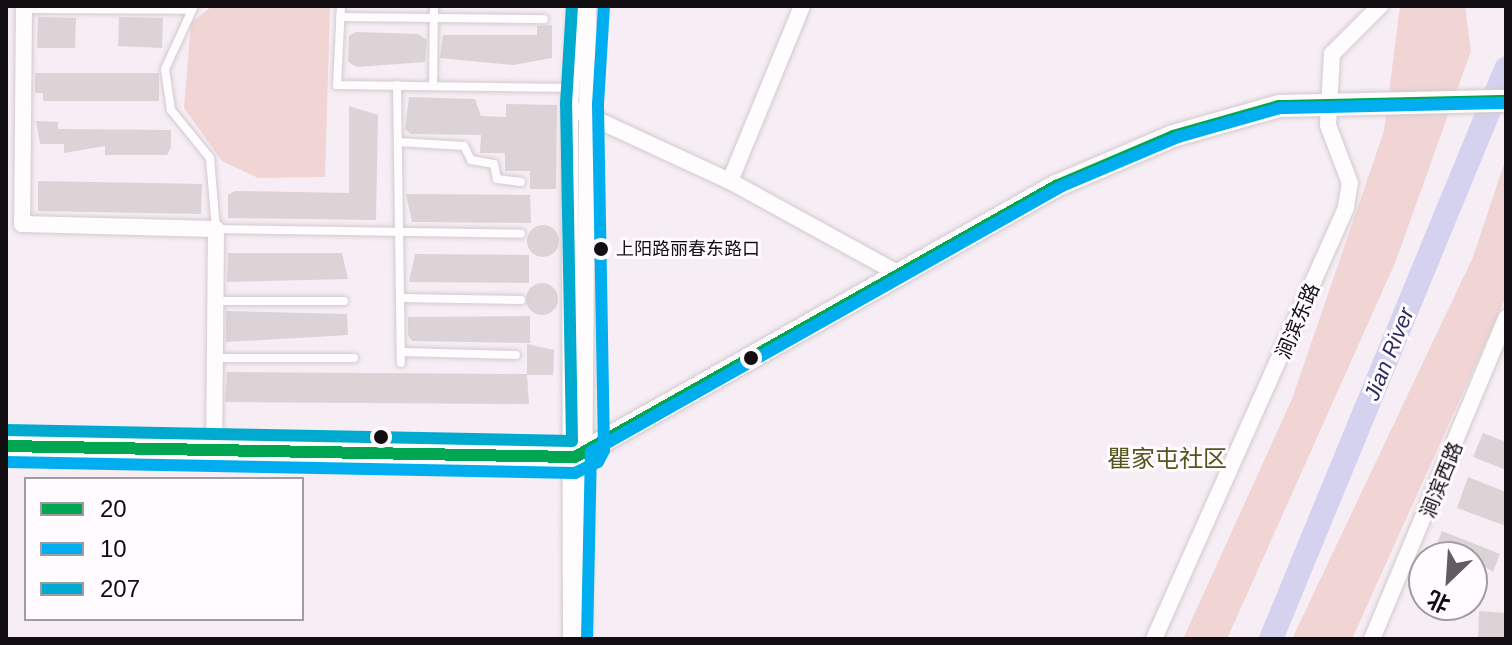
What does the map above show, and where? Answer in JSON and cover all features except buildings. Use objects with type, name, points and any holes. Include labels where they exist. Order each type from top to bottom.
[{"type":"main road","points":[[6,432],[214,440],[581,446],[1056,186],[1173,136],[1333,94],[1506,87]]},
{"type":"main road","points":[[1333,94],[1506,101]]},
{"type":"main road","points":[[6,446],[214,440]]},
{"type":"street","points":[[576,6],[570,88],[576,110],[730,181],[896,272]]},
{"type":"street","points":[[583,639],[576,110],[588,6]]},
{"type":"street","points":[[730,181],[802,6]]},
{"type":"street","name":"涧滨东路","points":[[1154,639],[1346,207],[1350,183],[1333,94],[1332,54],[1380,6]]},
{"type":"street","points":[[24,7],[22,224],[216,229],[214,440]]},
{"type":"street","name":"涧滨西路","points":[[1372,639],[1506,318]]},
{"type":"street","points":[[571,639],[581,446]]},
{"type":"lane","points":[[341,6],[337,85],[570,88]]},
{"type":"lane","points":[[433,86],[434,6]]},
{"type":"lane","points":[[24,7],[192,8],[165,69],[171,110],[216,176],[216,229],[399,237],[521,234]]},
{"type":"lane","points":[[340,17],[544,19]]},
{"type":"lane","points":[[397,85],[401,363]]},
{"type":"lane","points":[[398,142],[464,146],[471,160],[494,164],[497,179],[521,182]]},
{"type":"lane","points":[[400,298],[521,300]]},
{"type":"lane","points":[[216,301],[344,301]]},
{"type":"lane","points":[[401,352],[516,355]]},
{"type":"lane","points":[[216,358],[354,358]]},
{"type":"shaded area","points":[[212,6],[330,6],[325,177],[258,178],[222,161],[184,108],[191,23]]},
{"type":"shaded area","points":[[1400,6],[1465,6],[1471,51],[1395,263],[1227,639],[1183,639],[1292,399],[1384,131]]},
{"type":"shaded area","points":[[1506,158],[1506,297],[1352,639],[1292,639],[1473,257]]},
{"type":"waterway","name":"Jian River","points":[[1271,639],[1506,69]]},
{"type":"transit line","name":"207","points":[[6,430],[572,441],[566,104],[572,6]]},
{"type":"transit line","name":"10","points":[[6,462],[575,473],[598,462],[604,450],[598,104],[604,7]]},
{"type":"transit line","name":"20","points":[[6,446],[575,457],[1056,186],[1173,136],[1279,106],[1506,101]]},
{"type":"transit line","name":"10","points":[[587,639],[591,452],[1062,186],[1178,137],[1280,108],[1506,103]]},
{"type":"place","name":"上阳路丽春东路口","points":[[601,249]]},
{"type":"district","name":"瞿家屯社区","points":[[1167,459]]}]
